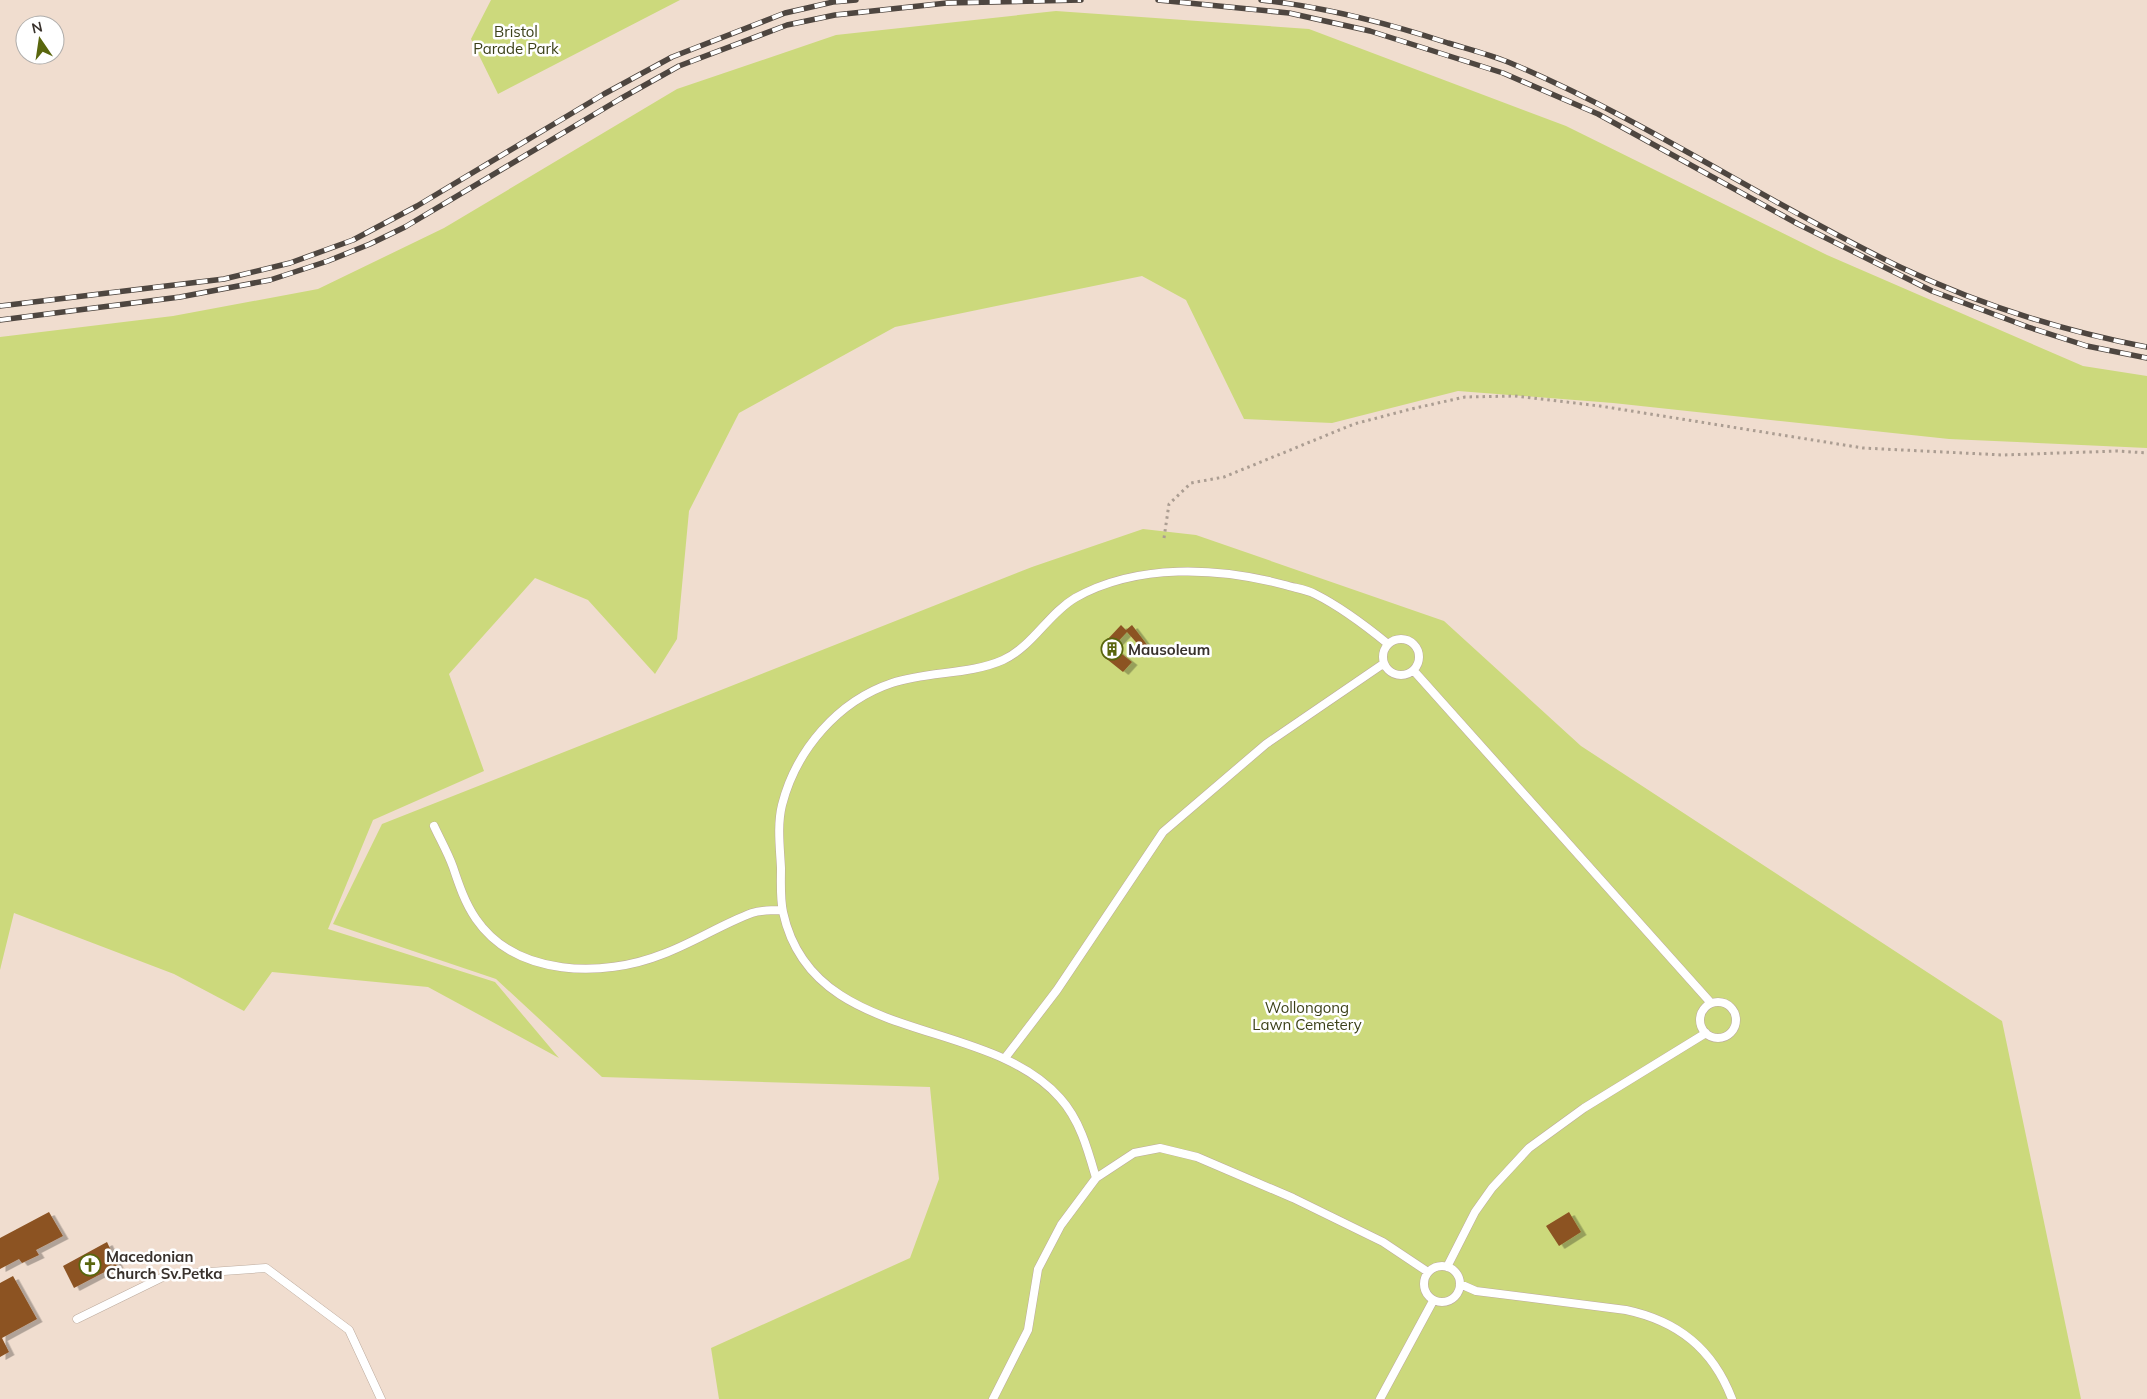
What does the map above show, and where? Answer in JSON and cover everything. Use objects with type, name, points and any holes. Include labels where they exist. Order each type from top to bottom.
[{"type":"lane","points":[[1096,1178],[1083,1135],[1061,1098],[1044,1083],[1005,1058],[987,1050],[885,1018],[848,999],[820,979],[794,945],[782,910],[779,834],[782,807],[794,771],[804,752],[832,720],[873,691],[894,682],[968,669],[1003,660],[1026,645],[1046,622],[1071,600],[1099,586],[1133,577],[1176,572],[1220,572],[1260,578],[1313,593],[1369,628],[1388,644]]},
{"type":"lane","points":[[1402,639],[1415,645],[1419,651],[1420,658],[1414,671],[1406,675],[1397,675],[1389,671],[1384,664],[1382,657],[1388,644],[1394,640],[1402,639]]},
{"type":"lane","points":[[1005,1058],[1057,990],[1163,832],[1266,744],[1384,664]]},
{"type":"lane","points":[[1414,671],[1711,1003]]},
{"type":"lane","points":[[434,826],[453,866],[465,901],[476,919],[506,949],[529,960],[566,968],[611,968],[636,964],[663,954],[754,912],[782,910]]},
{"type":"lane","points":[[1711,1003],[1725,1003],[1731,1007],[1735,1012],[1735,1026],[1726,1036],[1718,1038],[1706,1033],[1702,1028],[1700,1017],[1702,1011],[1711,1003]]},
{"type":"lane","points":[[1447,1267],[1475,1212],[1492,1188],[1529,1148],[1548,1132],[1584,1108],[1706,1033]]},
{"type":"lane","points":[[993,1399],[1028,1330],[1038,1269],[1061,1225],[1096,1178],[1134,1153],[1160,1148],[1197,1157],[1293,1198],[1383,1242],[1428,1272]]},
{"type":"lane","points":[[1436,1267],[1447,1267],[1453,1270],[1458,1276],[1460,1284],[1456,1296],[1451,1300],[1439,1303],[1428,1297],[1423,1284],[1428,1272],[1436,1267]]},
{"type":"lane","points":[[77,1319],[167,1274],[266,1268],[349,1330],[381,1399]]},
{"type":"lane","points":[[1460,1284],[1476,1291],[1626,1310],[1646,1314],[1665,1322],[1684,1333],[1702,1349],[1716,1366],[1732,1399]]},
{"type":"lane","points":[[1380,1399],[1433,1301]]},
{"type":"path","points":[[1164,538],[1169,504],[1191,483],[1224,477],[1354,424],[1411,409],[1465,398],[1515,396],[1600,406],[1864,448],[2003,455],[2117,451],[2147,453]]},
{"type":"green space","name":"Bristol Parade Park","points":[[491,0],[680,0],[498,94],[471,39]]},
{"type":"green space","points":[[1056,11],[1309,29],[1566,126],[1827,255],[2083,366],[2147,376],[2147,448],[1949,439],[1613,403],[1458,391],[1332,423],[1244,419],[1186,300],[1142,276],[895,327],[739,413],[689,511],[677,639],[655,674],[588,600],[535,578],[449,674],[484,771],[373,820],[328,929],[495,982],[559,1058],[428,987],[272,972],[244,1011],[174,974],[14,913],[0,970],[0,337],[173,316],[318,289],[444,228],[677,89],[836,35]]},
{"type":"green space","name":"Wollongong Lawn Cemetery","points":[[1143,529],[1196,535],[1444,621],[1581,746],[2002,1021],[2081,1399],[719,1399],[711,1348],[910,1258],[939,1179],[930,1087],[602,1077],[496,979],[333,924],[382,824],[1032,567]]},
{"type":"building","name":"Mausoleum","points":[[1121,625],[1126,630],[1132,625],[1148,646],[1143,650],[1127,632],[1113,647],[1132,662],[1123,672],[1103,656],[1111,646],[1106,641]]},
{"type":"building","points":[[49,1212],[63,1236],[36,1250],[39,1255],[22,1263],[19,1259],[0,1269],[0,1238]]},
{"type":"building","points":[[1569,1212],[1581,1232],[1559,1246],[1546,1226]]},
{"type":"building","name":"Macedonian Church Sv.Petka","points":[[107,1242],[118,1265],[74,1288],[63,1266]]},
{"type":"building","points":[[13,1276],[37,1319],[2,1338],[9,1352],[0,1357],[0,1283]]},
{"type":"railway","points":[[0,306],[224,279],[290,263],[353,240],[417,206],[604,94],[672,57],[785,13],[833,2],[856,0]]},
{"type":"railway","points":[[0,320],[180,297],[270,280],[328,261],[405,227],[679,66],[787,25],[835,15],[947,3],[1081,0]]},
{"type":"railway","points":[[1158,0],[1289,13],[1370,31],[1503,73],[1598,114],[1798,224],[1932,291],[2028,327],[2087,346],[2147,358]]},
{"type":"railway","points":[[1261,0],[1332,11],[1379,22],[1508,62],[1608,109],[1802,216],[1900,267],[1960,293],[2021,315],[2084,333],[2147,347]]},
{"type":"place","name":"Mausoleum","points":[[1112,649]]},
{"type":"place","name":"Macedonian Church Sv.Petka","points":[[90,1265]]}]
